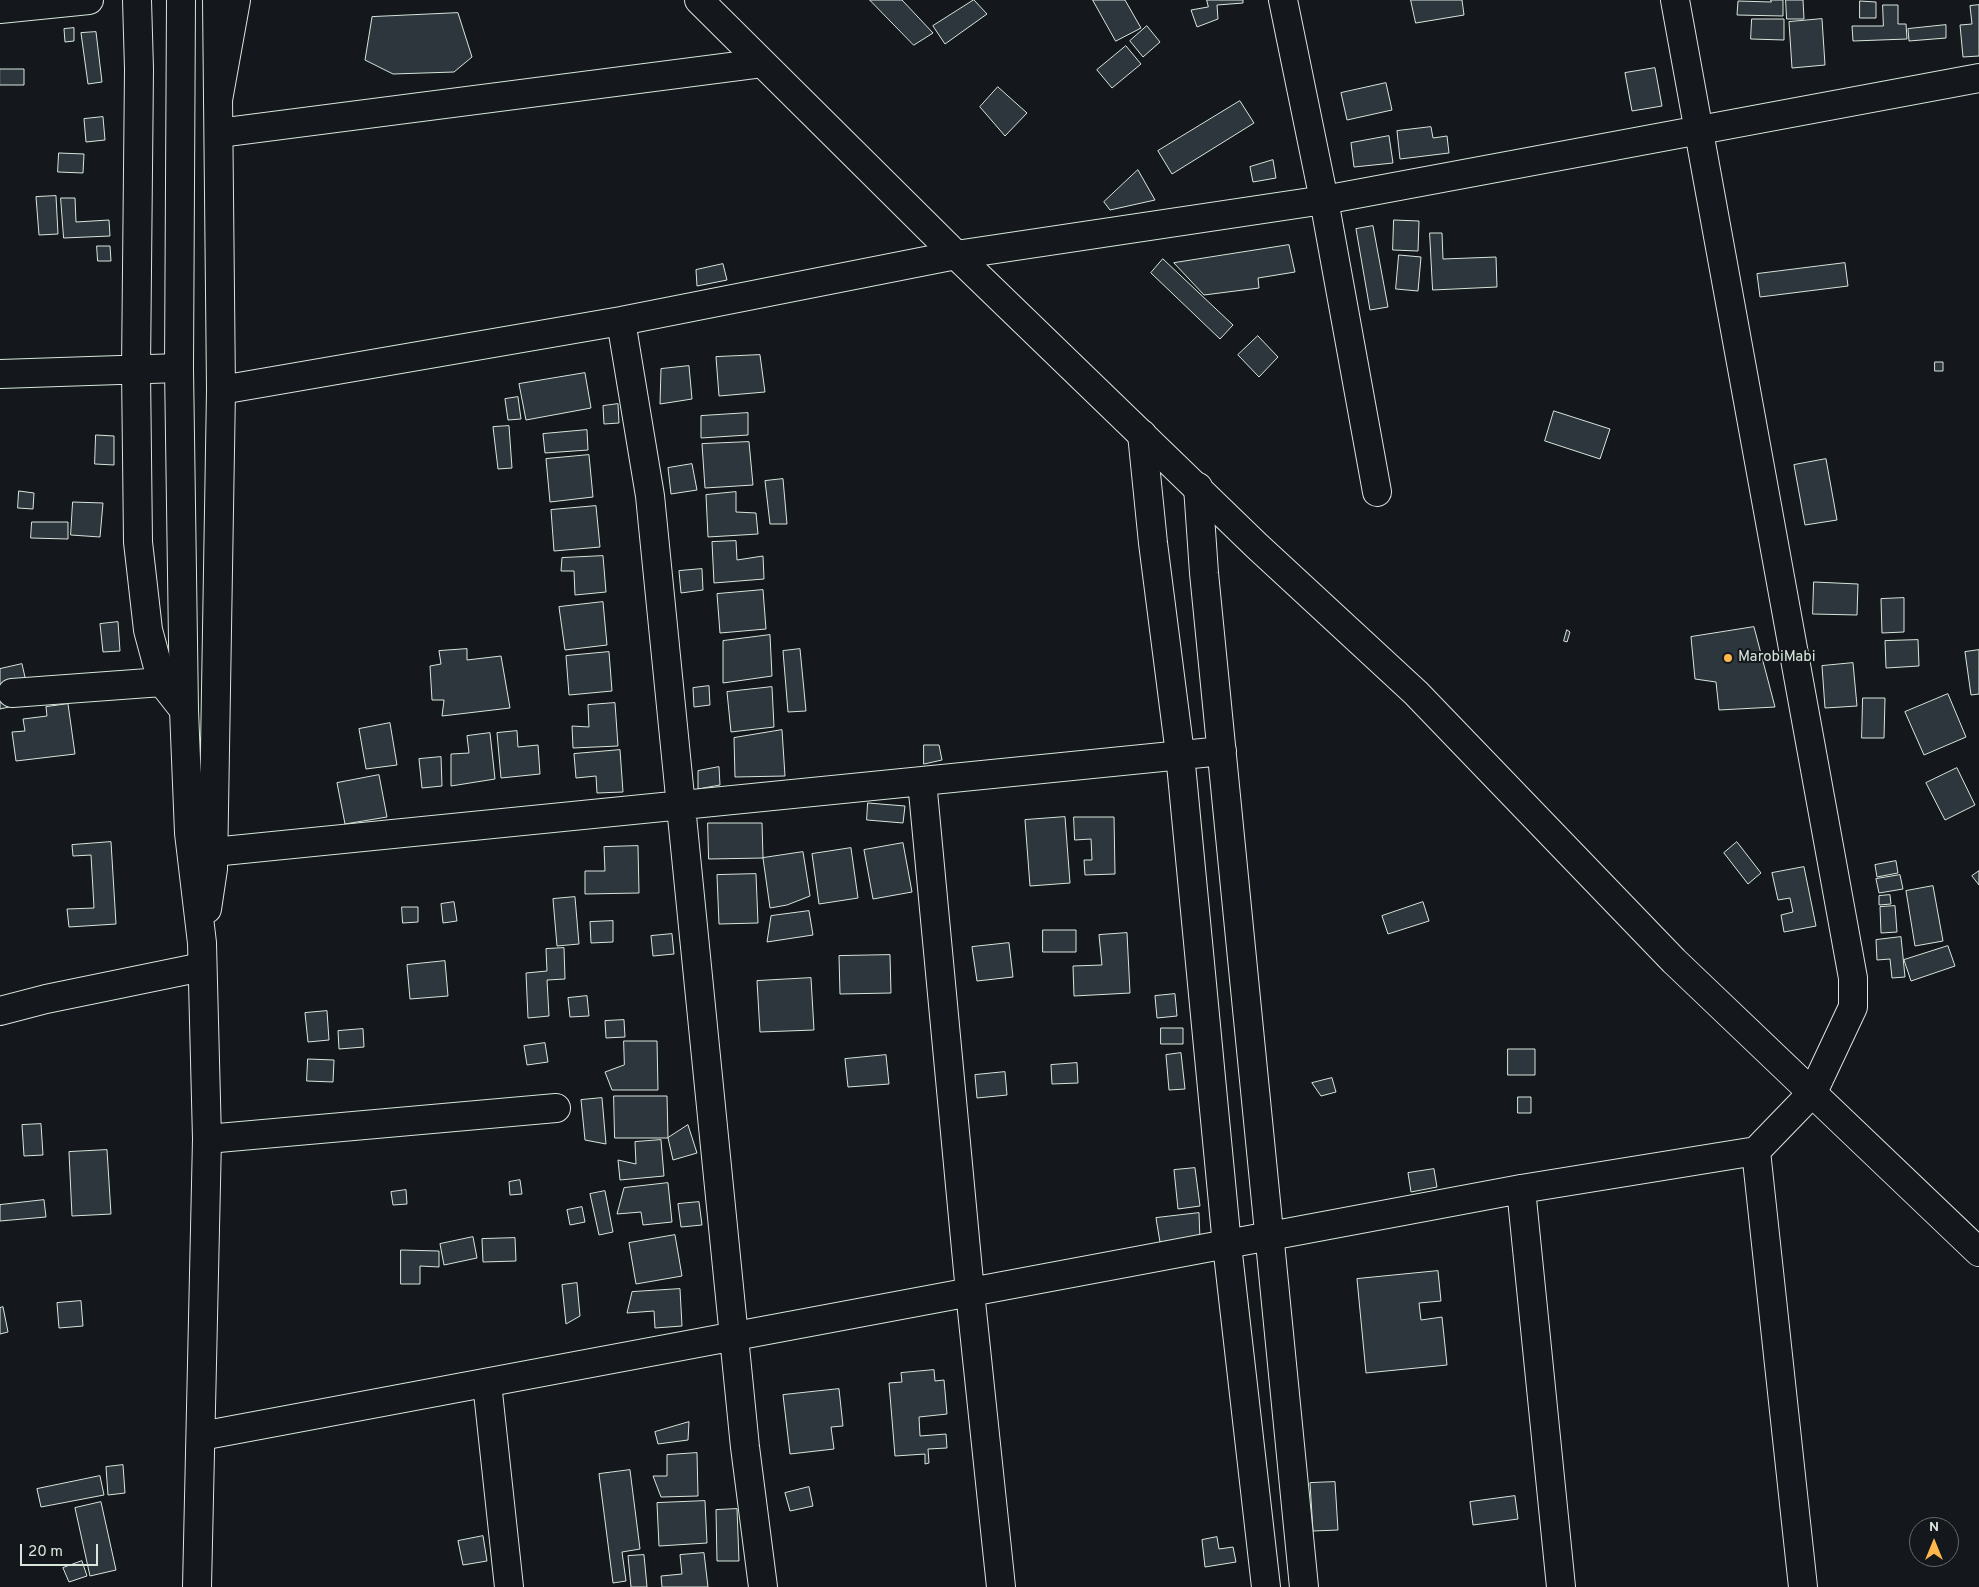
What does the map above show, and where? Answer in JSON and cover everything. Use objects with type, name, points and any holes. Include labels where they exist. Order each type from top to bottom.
[{"type":"main road","points":[[0,9],[89,0]]},
{"type":"main road","points":[[137,0],[140,70],[136,370],[138,542],[148,630],[162,682],[184,710]]},
{"type":"main road","points":[[181,0],[179,368],[184,710],[189,832],[202,955],[206,1139],[201,1436],[196,1587]]},
{"type":"main road","points":[[202,955],[213,852],[221,390],[217,0]]},
{"type":"main road","points":[[218,100],[236,0]]},
{"type":"main road","points":[[700,0],[956,255],[1257,546],[1416,693],[1674,961],[1979,1252]]},
{"type":"main road","points":[[1283,0],[1324,200],[1377,492]]},
{"type":"main road","points":[[201,1436],[1521,1189],[1756,1151],[1813,1092],[1853,1007],[1853,978],[1675,0]]},
{"type":"main road","points":[[219,133],[762,63]]},
{"type":"main road","points":[[221,390],[621,321],[956,255],[1324,200],[1979,78]]},
{"type":"main road","points":[[621,321],[650,496],[734,1336],[763,1587]]},
{"type":"main road","points":[[0,374],[179,368]]},
{"type":"main road","points":[[1142,434],[1153,543],[1180,754],[1227,1245],[1266,1587]]},
{"type":"main road","points":[[1198,487],[1204,573],[1271,1237],[1304,1587]]},
{"type":"main road","points":[[12,693],[162,682]]},
{"type":"main road","points":[[213,852],[1222,751]]},
{"type":"main road","points":[[922,781],[970,1292],[1001,1587]]},
{"type":"main road","points":[[0,1011],[202,955]]},
{"type":"main road","points":[[206,1139],[556,1108]]},
{"type":"main road","points":[[1756,1151],[1803,1587]]},
{"type":"main road","points":[[1521,1189],[1561,1587]]},
{"type":"main road","points":[[487,1382],[509,1587]]},
{"type":"building","points":[[870,0],[902,0],[933,33],[914,45]]},
{"type":"building","points":[[974,0],[987,14],[945,44],[933,26]]},
{"type":"building","points":[[1093,0],[1125,0],[1141,28],[1116,41]]},
{"type":"building","points":[[1207,0],[1243,0],[1243,3],[1217,5],[1218,19],[1197,27],[1191,10],[1208,7]]},
{"type":"building","points":[[1411,0],[1462,0],[1464,15],[1416,23]]},
{"type":"building","points":[[1771,0],[1783,0],[1783,16],[1737,15],[1738,1],[1771,2]]},
{"type":"building","points":[[1786,0],[1803,0],[1804,19],[1787,19]]},
{"type":"building","points":[[1860,1],[1876,2],[1876,18],[1860,18]]},
{"type":"building","points":[[1883,5],[1898,5],[1898,24],[1906,24],[1907,39],[1853,41],[1852,26],[1883,26]]},
{"type":"building","points":[[1979,5],[1979,56],[1963,57],[1960,25],[1972,24],[1970,6]]},
{"type":"building","points":[[458,13],[472,57],[454,72],[393,74],[365,60],[372,17]]},
{"type":"building","points":[[1752,19],[1784,19],[1784,40],[1751,39]]},
{"type":"building","points":[[1822,19],[1825,65],[1792,68],[1789,22]]},
{"type":"building","points":[[1946,25],[1946,38],[1909,41],[1908,29]]},
{"type":"building","points":[[1147,26],[1160,42],[1143,57],[1130,41]]},
{"type":"building","points":[[74,28],[74,41],[65,42],[64,29]]},
{"type":"building","points":[[96,32],[102,82],[88,84],[81,33]]},
{"type":"building","points":[[1126,46],[1141,64],[1112,88],[1097,70]]},
{"type":"building","points":[[1655,68],[1662,106],[1632,111],[1625,73]]},
{"type":"building","points":[[0,69],[24,69],[24,85],[0,85]]},
{"type":"building","points":[[1386,83],[1392,110],[1347,120],[1341,93]]},
{"type":"building","points":[[998,87],[1027,113],[1005,136],[980,107]]},
{"type":"building","points":[[1240,101],[1254,123],[1172,174],[1158,151]]},
{"type":"building","points":[[103,117],[105,140],[86,142],[84,119]]},
{"type":"building","points":[[1431,127],[1433,138],[1447,136],[1449,153],[1400,159],[1397,131]]},
{"type":"building","points":[[1389,136],[1393,163],[1354,167],[1351,143]]},
{"type":"building","points":[[59,153],[84,154],[83,173],[58,172]]},
{"type":"building","points":[[1273,160],[1276,178],[1253,182],[1250,167]]},
{"type":"building","points":[[1138,170],[1155,200],[1110,210],[1104,202]]},
{"type":"building","points":[[56,196],[58,234],[39,235],[36,197]]},
{"type":"building","points":[[61,198],[75,198],[76,222],[109,220],[110,236],[64,238]]},
{"type":"building","points":[[1394,220],[1419,221],[1418,251],[1393,250]]},
{"type":"building","points":[[1373,226],[1388,307],[1370,310],[1356,229]]},
{"type":"building","points":[[1430,233],[1442,233],[1443,259],[1496,257],[1497,287],[1433,290]]},
{"type":"building","points":[[1289,245],[1295,272],[1258,278],[1259,288],[1204,295],[1174,263]]},
{"type":"building","points":[[97,246],[110,246],[111,261],[98,261]]},
{"type":"building","points":[[1399,255],[1421,257],[1418,291],[1396,289]]},
{"type":"building","points":[[1163,259],[1233,325],[1220,339],[1151,273]]},
{"type":"building","points":[[1845,263],[1848,286],[1760,297],[1757,274]]},
{"type":"building","points":[[723,264],[727,280],[697,286],[696,270]]},
{"type":"building","points":[[1258,336],[1278,357],[1259,377],[1238,355]]},
{"type":"building","points":[[760,355],[765,392],[719,396],[716,357]]},
{"type":"building","points":[[1935,362],[1943,362],[1943,371],[1935,371]]},
{"type":"building","points":[[689,366],[692,399],[660,404],[661,369]]},
{"type":"building","points":[[585,373],[591,408],[526,420],[519,384]]},
{"type":"building","points":[[518,397],[521,419],[508,420],[505,399]]},
{"type":"building","points":[[618,404],[619,423],[604,424],[603,406]]},
{"type":"building","points":[[1554,411],[1610,429],[1600,459],[1545,441]]},
{"type":"building","points":[[748,413],[748,435],[701,438],[701,416]]},
{"type":"building","points":[[509,426],[512,468],[498,469],[493,427]]},
{"type":"building","points":[[587,430],[588,450],[545,453],[543,434]]},
{"type":"building","points":[[96,435],[114,436],[114,465],[95,464]]},
{"type":"building","points":[[749,442],[753,485],[705,488],[702,444]]},
{"type":"building","points":[[589,455],[593,497],[550,502],[546,459]]},
{"type":"building","points":[[1826,459],[1837,520],[1805,525],[1794,465]]},
{"type":"building","points":[[692,464],[697,490],[671,494],[668,468]]},
{"type":"building","points":[[783,479],[787,524],[770,524],[765,481]]},
{"type":"building","points":[[19,491],[34,493],[33,509],[18,508]]},
{"type":"building","points":[[736,492],[736,512],[756,513],[758,534],[708,537],[706,495]]},
{"type":"building","points":[[73,502],[103,503],[100,537],[71,535]]},
{"type":"building","points":[[596,506],[600,547],[554,551],[551,510]]},
{"type":"building","points":[[32,522],[68,522],[68,539],[31,538]]},
{"type":"building","points":[[736,541],[737,560],[763,556],[764,579],[714,583],[712,542]]},
{"type":"building","points":[[603,556],[606,592],[575,595],[574,571],[561,571],[562,558]]},
{"type":"building","points":[[702,569],[703,590],[681,593],[679,571]]},
{"type":"building","points":[[1814,582],[1858,584],[1857,615],[1813,614]]},
{"type":"building","points":[[763,590],[766,629],[720,633],[717,594]]},
{"type":"building","points":[[1904,598],[1904,632],[1882,633],[1881,599]]},
{"type":"building","points":[[603,602],[607,645],[565,650],[559,607]]},
{"type":"building","points":[[118,622],[120,651],[103,652],[100,624]]},
{"type":"building","name":"MarobiMabi","points":[[1754,627],[1775,707],[1719,710],[1716,682],[1695,679],[1691,637]]},
{"type":"building","points":[[1567,630],[1570,632],[1567,642],[1564,641]]},
{"type":"building","points":[[770,635],[772,676],[723,683],[723,641]]},
{"type":"building","points":[[1918,640],[1919,666],[1886,668],[1885,641]]},
{"type":"building","points":[[467,649],[467,660],[501,656],[510,708],[442,716],[444,700],[432,700],[430,666],[441,664],[439,651]]},
{"type":"building","points":[[800,649],[806,711],[788,712],[783,651]]},
{"type":"building","points":[[1979,650],[1979,694],[1971,695],[1965,652]]},
{"type":"building","points":[[609,652],[612,691],[569,695],[566,656]]},
{"type":"building","points":[[1853,663],[1857,706],[1825,708],[1822,666]]},
{"type":"building","points":[[22,664],[27,686],[0,691],[0,669]]},
{"type":"building","points":[[709,686],[710,705],[694,707],[693,688]]},
{"type":"building","points":[[772,687],[774,727],[731,732],[727,692]]},
{"type":"building","points":[[7,694],[9,707],[0,709],[0,695]]},
{"type":"building","points":[[1948,694],[1966,737],[1924,755],[1905,712]]},
{"type":"building","points":[[1863,698],[1885,698],[1884,738],[1862,738]]},
{"type":"building","points":[[615,703],[618,746],[573,748],[572,726],[589,727],[588,705]]},
{"type":"building","points":[[68,704],[75,754],[16,761],[12,732],[25,731],[23,719],[47,716],[46,707]]},
{"type":"building","points":[[390,723],[397,765],[366,769],[359,729]]},
{"type":"building","points":[[782,730],[785,776],[735,777],[734,738]]},
{"type":"building","points":[[517,731],[518,747],[538,745],[540,774],[501,778],[497,733]]},
{"type":"building","points":[[490,733],[495,779],[451,786],[451,754],[469,753],[467,736]]},
{"type":"building","points":[[924,745],[939,745],[942,760],[924,764]]},
{"type":"building","points":[[620,750],[623,792],[597,793],[596,776],[576,778],[574,754]]},
{"type":"building","points":[[441,757],[442,786],[422,788],[419,759]]},
{"type":"building","points":[[719,767],[720,785],[698,789],[698,771]]},
{"type":"building","points":[[1957,768],[1975,805],[1945,820],[1926,783]]},
{"type":"building","points":[[379,775],[387,817],[345,824],[337,783]]},
{"type":"building","points":[[868,803],[905,806],[903,823],[867,820]]},
{"type":"building","points":[[1065,817],[1070,883],[1030,886],[1025,820]]},
{"type":"building","points":[[1074,817],[1114,817],[1115,874],[1085,875],[1084,860],[1092,860],[1091,839],[1075,840]]},
{"type":"building","points":[[708,823],[762,823],[763,858],[709,859]]},
{"type":"building","points":[[111,842],[116,924],[69,927],[67,909],[94,908],[91,855],[73,856],[72,845]]},
{"type":"building","points":[[1737,842],[1761,873],[1748,884],[1724,853]]},
{"type":"building","points":[[903,843],[912,892],[873,899],[864,850]]},
{"type":"building","points":[[638,846],[639,893],[585,894],[585,871],[605,871],[604,847]]},
{"type":"building","points":[[851,848],[858,898],[819,904],[812,854]]},
{"type":"building","points":[[803,852],[810,896],[787,905],[770,908],[763,858]]},
{"type":"building","points":[[1896,861],[1898,873],[1877,877],[1875,865]]},
{"type":"building","points":[[1804,867],[1816,926],[1784,932],[1781,915],[1793,912],[1790,898],[1778,900],[1772,873]]},
{"type":"building","points":[[1979,871],[1979,885],[1972,876]]},
{"type":"building","points":[[756,874],[758,923],[719,924],[717,875]]},
{"type":"building","points":[[1900,875],[1903,889],[1879,893],[1876,879]]},
{"type":"building","points":[[1933,886],[1943,941],[1915,946],[1906,891]]},
{"type":"building","points":[[1890,895],[1891,904],[1879,905],[1879,896]]},
{"type":"building","points":[[575,897],[579,944],[557,946],[553,899]]},
{"type":"building","points":[[454,902],[457,921],[443,923],[441,904]]},
{"type":"building","points":[[1423,902],[1429,921],[1388,934],[1382,916]]},
{"type":"building","points":[[1895,906],[1897,932],[1881,933],[1880,907]]},
{"type":"building","points":[[402,907],[418,907],[418,922],[403,923]]},
{"type":"building","points":[[809,911],[813,935],[767,942],[771,916]]},
{"type":"building","points":[[613,921],[613,942],[591,943],[590,922]]},
{"type":"building","points":[[1043,930],[1076,930],[1076,952],[1043,952]]},
{"type":"building","points":[[1127,933],[1130,993],[1074,996],[1073,966],[1102,965],[1099,935]]},
{"type":"building","points":[[672,934],[674,954],[653,956],[651,936]]},
{"type":"building","points":[[1901,937],[1905,977],[1892,978],[1890,959],[1877,960],[1876,940]]},
{"type":"building","points":[[1009,943],[1013,977],[977,981],[972,947]]},
{"type":"building","points":[[1948,946],[1955,966],[1911,981],[1904,960]]},
{"type":"building","points":[[564,948],[565,979],[547,980],[549,1016],[528,1018],[526,973],[547,971],[546,949]]},
{"type":"building","points":[[890,955],[891,993],[840,994],[839,956]]},
{"type":"building","points":[[445,961],[448,996],[410,999],[407,965]]},
{"type":"building","points":[[811,978],[814,1030],[760,1032],[757,981]]},
{"type":"building","points":[[1175,994],[1177,1016],[1157,1018],[1155,996]]},
{"type":"building","points":[[587,996],[589,1016],[570,1017],[568,998]]},
{"type":"building","points":[[327,1011],[329,1040],[308,1042],[305,1013]]},
{"type":"building","points":[[624,1020],[625,1037],[606,1038],[605,1021]]},
{"type":"building","points":[[1161,1028],[1183,1028],[1183,1044],[1161,1044]]},
{"type":"building","points":[[363,1029],[364,1047],[339,1049],[338,1031]]},
{"type":"building","points":[[624,1041],[657,1041],[658,1090],[612,1090],[605,1072],[624,1065]]},
{"type":"building","points":[[545,1043],[548,1062],[527,1065],[524,1046]]},
{"type":"building","points":[[1508,1049],[1535,1049],[1535,1075],[1508,1075]]},
{"type":"building","points":[[1181,1053],[1185,1089],[1169,1090],[1166,1055]]},
{"type":"building","points":[[886,1055],[889,1084],[848,1087],[845,1059]]},
{"type":"building","points":[[308,1059],[334,1060],[333,1082],[307,1081]]},
{"type":"building","points":[[1077,1063],[1078,1083],[1052,1084],[1051,1065]]},
{"type":"building","points":[[1005,1072],[1007,1095],[977,1098],[975,1075]]},
{"type":"building","points":[[1332,1078],[1336,1092],[1321,1096],[1312,1083]]},
{"type":"building","points":[[614,1096],[667,1096],[668,1138],[615,1138]]},
{"type":"building","points":[[1518,1097],[1531,1097],[1531,1113],[1518,1113]]},
{"type":"building","points":[[602,1098],[606,1144],[585,1140],[581,1100]]},
{"type":"building","points":[[41,1124],[43,1155],[24,1156],[22,1125]]},
{"type":"building","points":[[688,1125],[697,1153],[673,1160],[668,1138]]},
{"type":"building","points":[[661,1140],[664,1176],[620,1180],[618,1160],[636,1164],[635,1142]]},
{"type":"building","points":[[107,1150],[111,1214],[72,1216],[69,1152]]},
{"type":"building","points":[[1195,1168],[1200,1206],[1178,1209],[1174,1170]]},
{"type":"building","points":[[1434,1169],[1437,1187],[1411,1192],[1408,1173]]},
{"type":"building","points":[[520,1180],[522,1194],[510,1195],[509,1182]]},
{"type":"building","points":[[668,1183],[672,1222],[643,1225],[641,1212],[617,1214],[624,1188]]},
{"type":"building","points":[[406,1190],[407,1204],[393,1205],[391,1192]]},
{"type":"building","points":[[605,1191],[613,1232],[599,1235],[590,1194]]},
{"type":"building","points":[[44,1200],[46,1217],[0,1221],[0,1205]]},
{"type":"building","points":[[699,1202],[702,1225],[681,1227],[678,1204]]},
{"type":"building","points":[[582,1207],[585,1222],[570,1225],[567,1210]]},
{"type":"building","points":[[1199,1213],[1200,1240],[1160,1242],[1156,1218]]},
{"type":"building","points":[[675,1235],[682,1276],[636,1284],[629,1243]]},
{"type":"building","points":[[473,1237],[477,1258],[444,1265],[440,1244]]},
{"type":"building","points":[[515,1238],[516,1261],[483,1262],[482,1239]]},
{"type":"building","points":[[401,1250],[439,1251],[439,1267],[420,1266],[420,1284],[401,1284]]},
{"type":"building","points":[[1438,1271],[1441,1301],[1419,1303],[1421,1320],[1442,1317],[1447,1365],[1366,1373],[1357,1279]]},
{"type":"building","points":[[577,1283],[580,1316],[566,1324],[562,1285]]},
{"type":"building","points":[[680,1289],[682,1326],[655,1328],[654,1311],[627,1313],[632,1292]]},
{"type":"building","points":[[81,1301],[83,1326],[59,1328],[57,1303]]},
{"type":"building","points":[[3,1307],[8,1332],[0,1334],[0,1308]]},
{"type":"building","points":[[934,1370],[935,1381],[944,1380],[947,1414],[919,1417],[920,1436],[946,1434],[947,1448],[928,1449],[929,1463],[925,1464],[925,1454],[895,1456],[889,1383],[902,1382],[901,1373]]},
{"type":"building","points":[[839,1389],[843,1426],[831,1427],[834,1449],[790,1454],[783,1395]]},
{"type":"building","points":[[689,1422],[688,1440],[658,1444],[655,1432]]},
{"type":"building","points":[[697,1453],[698,1496],[661,1497],[653,1476],[667,1476],[667,1455]]},
{"type":"building","points":[[123,1465],[125,1493],[108,1495],[106,1467]]},
{"type":"building","points":[[630,1470],[640,1549],[622,1552],[626,1581],[613,1583],[599,1474]]},
{"type":"building","points":[[100,1476],[104,1495],[41,1507],[37,1489]]},
{"type":"building","points":[[1335,1482],[1338,1530],[1313,1531],[1310,1483]]},
{"type":"building","points":[[809,1487],[813,1506],[790,1511],[785,1493]]},
{"type":"building","points":[[1515,1496],[1518,1519],[1473,1525],[1470,1502]]},
{"type":"building","points":[[705,1501],[707,1543],[659,1546],[657,1503]]},
{"type":"building","points":[[101,1502],[116,1570],[90,1576],[75,1508]]},
{"type":"building","points":[[737,1509],[739,1561],[717,1561],[716,1510]]},
{"type":"building","points":[[483,1536],[487,1561],[463,1565],[458,1541]]},
{"type":"building","points":[[1217,1537],[1219,1549],[1233,1547],[1236,1562],[1205,1567],[1202,1540]]},
{"type":"building","points":[[704,1553],[708,1587],[662,1587],[661,1576],[682,1574],[680,1555]]},
{"type":"building","points":[[644,1555],[647,1587],[631,1587],[628,1556]]},
{"type":"building","points":[[82,1561],[87,1576],[69,1582],[63,1568]]},
{"type":"place","name":"MarobiMabi","points":[[1728,658]]}]
